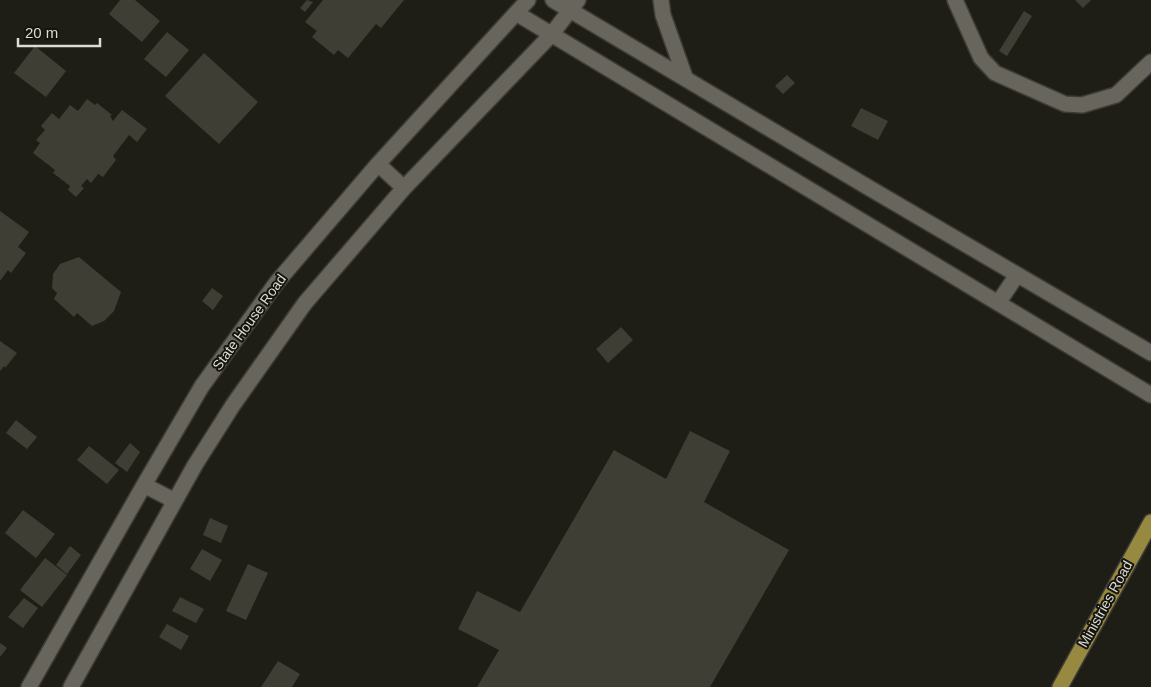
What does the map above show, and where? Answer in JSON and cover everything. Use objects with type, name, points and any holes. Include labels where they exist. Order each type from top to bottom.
[{"type":"main road","name":"State House Road","points":[[29,687],[202,386],[277,282],[378,164],[528,0]]},
{"type":"main road","points":[[554,0],[574,5],[685,77],[870,189],[1151,353]]},
{"type":"main road","points":[[661,0],[663,15],[685,77]]},
{"type":"main road","points":[[955,0],[981,58],[995,73],[1065,104],[1082,105],[1116,95],[1151,62]]},
{"type":"main road","points":[[72,687],[175,502],[233,405],[305,303],[404,188],[552,35],[574,5]]},
{"type":"main road","points":[[516,13],[1151,395]]},
{"type":"main road","points":[[378,164],[404,188]]},
{"type":"main road","points":[[998,303],[1017,275]]},
{"type":"main road","points":[[144,485],[175,502]]},
{"type":"main road","name":"Ministries Road","points":[[1060,687],[1151,522]]},
{"type":"building","points":[[120,0],[135,0],[160,21],[142,42],[109,14]]},
{"type":"building","points":[[307,0],[313,2],[305,12],[300,8]]},
{"type":"building","points":[[323,0],[404,0],[381,28],[376,24],[348,58],[338,50],[334,55],[312,37],[317,31],[305,22]]},
{"type":"building","points":[[1075,0],[1091,0],[1083,8]]},
{"type":"building","points":[[1024,11],[1032,16],[1007,56],[999,51]]},
{"type":"building","points":[[167,32],[189,50],[166,77],[144,59]]},
{"type":"building","points":[[35,46],[66,71],[46,97],[14,73]]},
{"type":"building","points":[[204,53],[258,102],[219,144],[165,96]]},
{"type":"building","points":[[787,75],[795,83],[783,94],[775,86]]},
{"type":"building","points":[[87,99],[95,105],[97,103],[112,115],[110,116],[113,121],[122,110],[147,129],[137,142],[129,135],[113,156],[116,160],[103,177],[98,174],[91,183],[87,179],[81,186],[84,188],[76,197],[68,190],[70,186],[53,173],[55,170],[33,153],[40,143],[36,140],[45,130],[41,126],[52,113],[59,119],[70,105],[78,111]]},
{"type":"building","points":[[861,108],[888,121],[878,140],[851,126]]},
{"type":"building","points":[[0,211],[29,232],[18,247],[26,253],[11,273],[8,270],[0,281]]},
{"type":"building","points":[[79,257],[121,292],[114,311],[104,321],[92,326],[77,313],[74,317],[54,299],[57,293],[52,288],[53,274],[60,264]]},
{"type":"building","points":[[212,288],[223,296],[213,310],[202,301]]},
{"type":"building","points":[[621,327],[633,340],[608,363],[596,349]]},
{"type":"building","points":[[0,341],[17,353],[5,368],[4,366],[0,371]]},
{"type":"building","points":[[16,420],[37,437],[27,449],[6,433]]},
{"type":"building","points":[[690,431],[730,451],[704,502],[789,550],[710,687],[477,687],[499,650],[458,629],[477,591],[520,612],[614,450],[666,479]]},
{"type":"building","points":[[130,443],[140,452],[127,472],[115,463]]},
{"type":"building","points":[[89,446],[119,470],[107,484],[77,460]]},
{"type":"building","points":[[23,510],[55,534],[36,558],[5,533]]},
{"type":"building","points":[[210,518],[228,526],[221,543],[203,535]]},
{"type":"building","points":[[70,546],[81,555],[67,574],[56,565]]},
{"type":"building","points":[[202,549],[222,560],[210,581],[190,569]]},
{"type":"building","points":[[45,558],[67,575],[42,607],[20,590]]},
{"type":"building","points":[[248,564],[268,573],[246,620],[226,611]]},
{"type":"building","points":[[180,597],[204,609],[196,623],[172,611]]},
{"type":"building","points":[[24,598],[38,608],[23,628],[8,617]]},
{"type":"building","points":[[167,624],[189,636],[181,650],[159,637]]},
{"type":"building","points":[[0,643],[7,648],[0,657]]},
{"type":"building","points":[[278,661],[300,674],[292,687],[261,687]]}]
